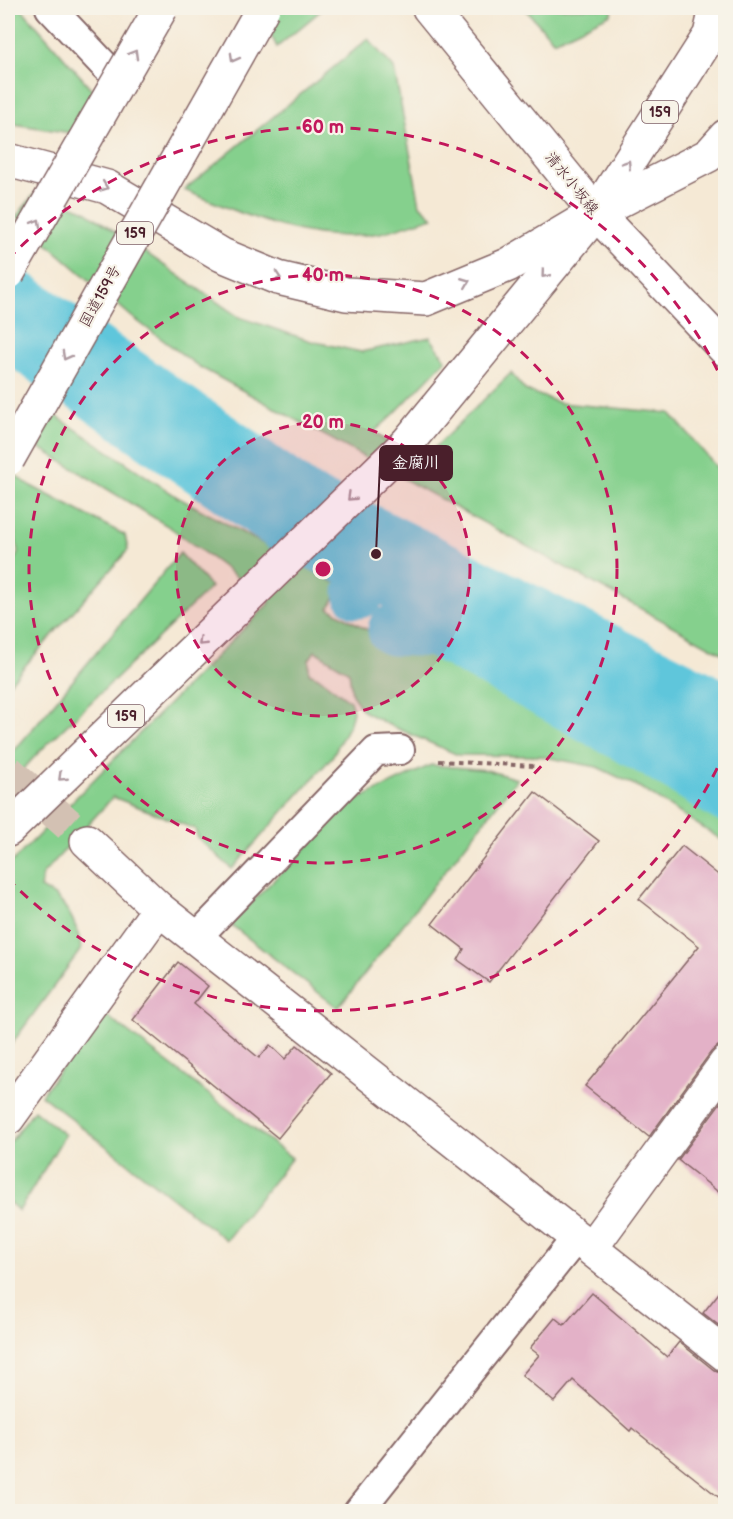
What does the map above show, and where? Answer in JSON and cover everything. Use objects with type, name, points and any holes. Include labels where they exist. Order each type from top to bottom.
[{"type":"main road","points":[[8,273],[161,8]]},
{"type":"main road","name":"国道159号","points":[[8,459],[263,8]]},
{"type":"main road","name":"清水小坂線","points":[[429,8],[596,213],[726,350]]},
{"type":"main road","name":"159","points":[[8,830],[408,442],[596,213],[710,35],[716,8]]},
{"type":"main road","name":"159","points":[[8,160],[107,187],[222,255],[278,278],[346,294],[426,299],[508,265],[596,213],[709,155],[726,136]]},
{"type":"main road","points":[[87,840],[159,909],[726,1355]]},
{"type":"main road","points":[[8,1118],[159,909]]},
{"type":"main road","points":[[584,1243],[726,1063]]},
{"type":"lane","points":[[50,8],[106,67]]},
{"type":"lane","points":[[196,938],[376,751],[400,750]]},
{"type":"lane","points":[[358,1512],[584,1243]]},
{"type":"path","points":[[400,750],[434,761],[534,766]]},
{"type":"green space","points":[[8,8],[21,8],[95,93],[77,134],[8,123]]},
{"type":"green space","points":[[257,8],[324,8],[277,47]]},
{"type":"green space","points":[[524,8],[613,8],[611,14],[554,41]]},
{"type":"green space","points":[[368,39],[394,68],[420,205],[433,217],[380,233],[354,236],[329,235],[279,226],[184,190]]},
{"type":"green space","points":[[36,192],[84,210],[239,317],[311,341],[361,352],[430,337],[446,360],[374,432],[412,461],[419,463],[511,373],[525,390],[560,403],[670,413],[725,477],[725,655],[198,366],[132,317],[16,217]]},
{"type":"green space","points":[[53,414],[179,498],[341,586],[329,608],[380,637],[429,646],[664,770],[725,810],[725,842],[639,787],[597,767],[540,756],[458,755],[387,724],[363,711],[352,695],[349,672],[315,651],[309,660],[309,673],[350,701],[353,711],[350,723],[332,757],[232,869],[198,838],[195,829],[113,797],[43,874],[40,888],[57,898],[69,912],[77,930],[81,949],[8,1049],[8,866],[270,602],[171,528],[38,447]]},
{"type":"green space","points":[[8,470],[31,486],[125,535],[128,550],[8,685],[8,574],[18,553],[14,529],[8,523]]},
{"type":"green space","points":[[180,553],[211,587],[38,753],[8,786],[8,758]]},
{"type":"green space","points":[[431,765],[487,770],[517,779],[338,1008],[230,924],[350,803]]},
{"type":"green space","points":[[103,1013],[292,1158],[226,1240],[41,1095]]},
{"type":"green space","points":[[34,1110],[65,1135],[19,1211],[10,1203],[8,1205],[8,1145]]},
{"type":"building","points":[[535,792],[599,841],[489,982],[458,960],[464,949],[432,924]]},
{"type":"building","points":[[682,846],[726,881],[726,1045],[718,1046],[711,1052],[649,1137],[585,1086],[699,946],[639,899]]},
{"type":"building","points":[[178,962],[208,986],[194,1004],[259,1058],[270,1045],[285,1059],[297,1045],[331,1073],[278,1138],[133,1020]]},
{"type":"building","points":[[726,1095],[726,1198],[678,1160]]},
{"type":"building","points":[[726,1284],[726,1331],[703,1313]]},
{"type":"building","points":[[592,1293],[667,1357],[679,1342],[714,1370],[726,1373],[726,1503],[632,1428],[630,1431],[573,1380],[554,1402],[522,1375],[539,1355],[530,1348],[555,1318],[564,1325]]},
{"type":"waterway","points":[[8,312],[298,515],[726,729]]},
{"type":"waterway","points":[[359,593],[376,554]]},
{"type":"waterway","points":[[393,630],[437,632],[665,759],[726,797]]},
{"type":"tunnel","points":[[8,771],[87,841]]},
{"type":"place","name":"金腐川","points":[[376,554]]}]
